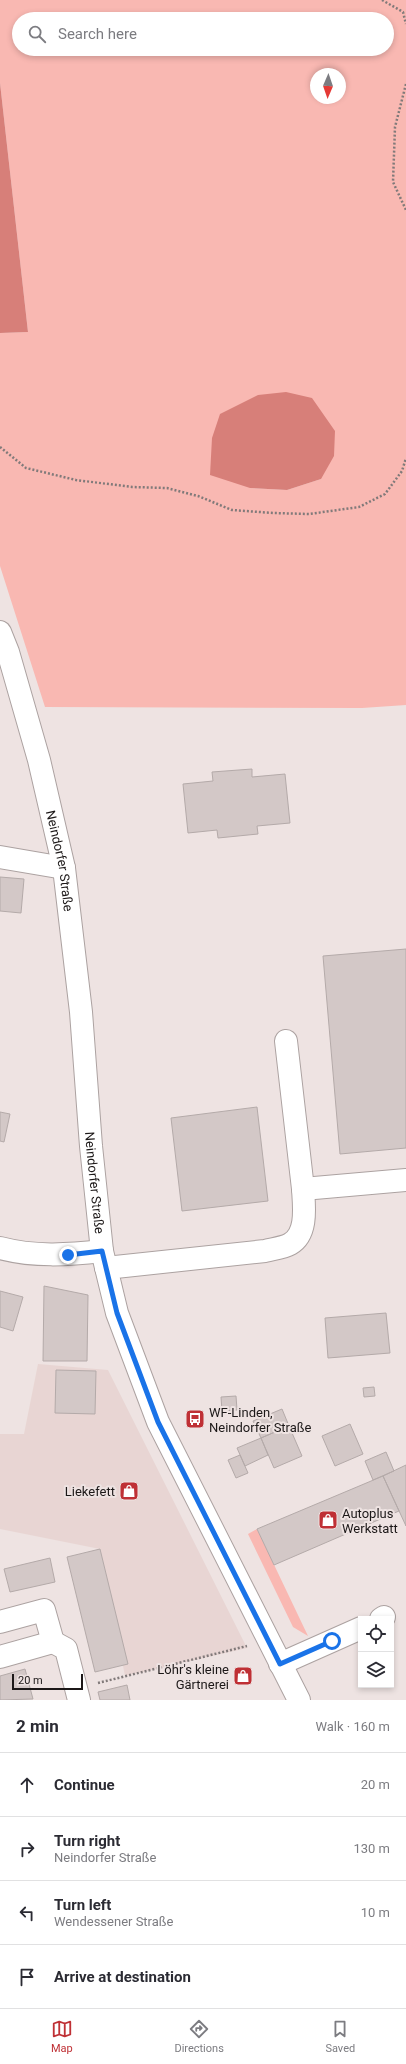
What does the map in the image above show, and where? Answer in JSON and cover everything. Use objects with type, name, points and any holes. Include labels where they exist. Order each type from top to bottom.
[{"type":"street","name":"Neindorfer Straße","points":[[0,632],[8,652],[39,760],[64,868],[81,1012],[91,1146],[104,1260],[117,1313],[158,1422],[299,1700]]},
{"type":"street","points":[[0,857],[64,868]]},
{"type":"street","points":[[0,1248],[34,1254],[68,1255],[104,1260],[265,1251],[290,1244],[301,1233],[304,1212],[303,1189],[286,1041]]},
{"type":"street","points":[[303,1189],[406,1180]]},
{"type":"street","points":[[0,1622],[44,1610],[52,1642]]},
{"type":"street","points":[[280,1664],[358,1629]]},
{"type":"street","points":[[0,1657],[52,1642],[66,1649],[78,1694]]},
{"type":"path","points":[[382,0],[403,12],[406,24]]},
{"type":"path","points":[[406,84],[395,127],[393,182],[406,210]]},
{"type":"path","points":[[0,447],[26,468],[76,480],[132,487],[167,488],[198,496],[232,510],[273,514],[309,514],[359,507],[385,494],[404,472],[406,458]]},
{"type":"path","points":[[78,1694],[268,1641]]},
{"type":"shaded area","points":[[0,0],[406,0],[406,705],[362,708],[45,707],[0,566],[0,333],[28,332],[0,83]],"holes":[[[321,479],[287,490],[250,488]]]},
{"type":"shaded area","points":[[0,83],[28,332],[0,333]]},
{"type":"shaded area","points":[[286,392],[312,398],[335,431],[334,456],[321,479],[287,490],[250,488],[210,475],[212,438],[220,414],[258,395]]},
{"type":"shaded area","points":[[38,1364],[108,1370],[247,1648],[125,1676],[100,1549],[0,1529],[0,1434],[24,1434]]},
{"type":"shaded area","points":[[257,1529],[308,1636],[293,1627],[248,1534]]},
{"type":"building","points":[[252,769],[252,777],[285,774],[290,823],[257,826],[258,834],[218,838],[217,830],[188,833],[183,784],[213,781],[212,772]]},
{"type":"building","points":[[0,877],[24,879],[21,913],[0,911]]},
{"type":"building","points":[[406,949],[406,1148],[340,1154],[323,956]]},
{"type":"building","points":[[257,1107],[268,1201],[182,1211],[171,1118]]},
{"type":"building","points":[[0,1112],[10,1114],[4,1142],[0,1141]]},
{"type":"building","points":[[44,1286],[88,1295],[87,1361],[43,1361]]},
{"type":"building","points":[[0,1291],[23,1297],[13,1331],[0,1327]]},
{"type":"building","points":[[386,1313],[390,1353],[328,1358],[325,1318]]},
{"type":"building","points":[[56,1370],[96,1371],[95,1414],[55,1413]]},
{"type":"building","points":[[374,1387],[375,1396],[364,1397],[363,1388]]},
{"type":"building","points":[[236,1396],[237,1410],[222,1411],[221,1397]]},
{"type":"building","points":[[282,1409],[289,1426],[261,1438],[253,1421]]},
{"type":"building","points":[[350,1424],[363,1454],[335,1466],[322,1436]]},
{"type":"building","points":[[289,1426],[302,1456],[274,1468],[261,1438]]},
{"type":"building","points":[[261,1438],[268,1455],[245,1466],[237,1448]]},
{"type":"building","points":[[386,1452],[394,1471],[373,1480],[365,1461]]},
{"type":"building","points":[[240,1455],[248,1473],[236,1478],[228,1460]]},
{"type":"building","points":[[406,1465],[406,1526],[383,1476]]},
{"type":"building","name":"Autoplus Werkstatt","points":[[383,1476],[399,1511],[274,1565],[257,1529]]},
{"type":"building","points":[[100,1549],[128,1664],[95,1672],[67,1557]]},
{"type":"building","points":[[50,1558],[55,1582],[10,1592],[4,1569]]},
{"type":"building","points":[[25,1669],[33,1699],[0,1700],[0,1676]]},
{"type":"building","points":[[127,1685],[130,1700],[100,1700],[98,1692]]},
{"type":"place","name":"WF-Linden, Neindorfer Straße","points":[[195,1419]]},
{"type":"place","name":"Liekefett","points":[[129,1491]]},
{"type":"place","name":"Autoplus Werkstatt","points":[[328,1520]]},
{"type":"place","name":"Löhr's kleine Gärtnerei","points":[[243,1676]]},
{"type":"route","points":[[68,1255],[102,1251],[117,1313],[158,1422],[280,1664],[332,1641]]}]
